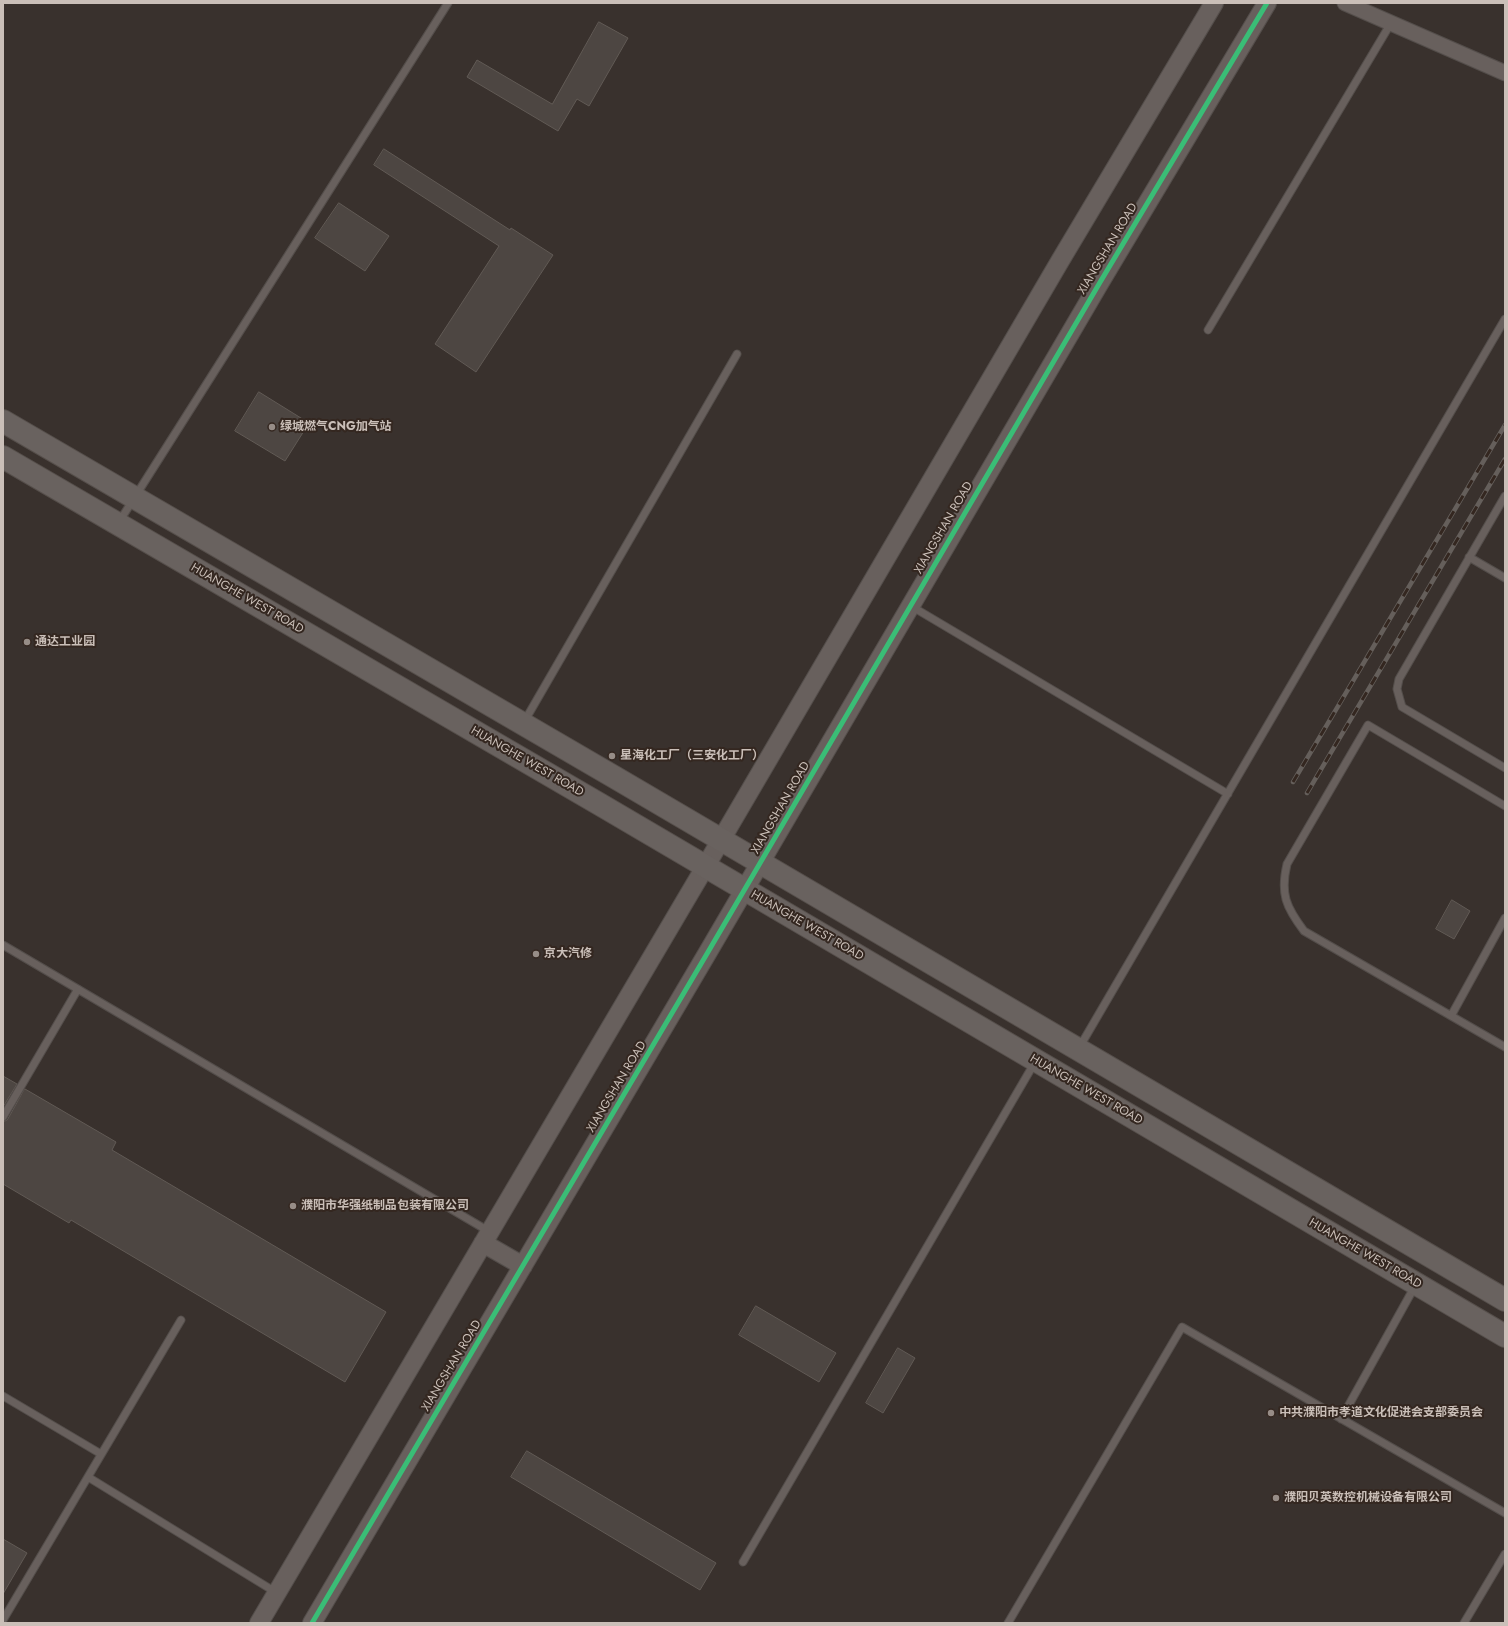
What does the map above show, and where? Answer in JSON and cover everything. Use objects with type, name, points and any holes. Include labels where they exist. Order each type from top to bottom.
[{"type":"main road","points":[[3,421],[1505,1300]]},
{"type":"main road","name":"HUANGHE WEST ROAD","points":[[3,457],[745,889],[1505,1336]]},
{"type":"street","points":[[259,1623],[721,840],[1060,261],[1214,3]]},
{"type":"street","name":"XIANGSHAN ROAD","points":[[312,1623],[745,889],[1099,284],[1267,3]]},
{"type":"street","points":[[1345,3],[1505,73]]},
{"type":"street","points":[[487,1237],[523,1266]]},
{"type":"lane","points":[[118,524],[448,3]]},
{"type":"lane","points":[[1208,330],[1391,23]]},
{"type":"lane","points":[[1078,1050],[1505,320]]},
{"type":"lane","points":[[523,724],[737,354]]},
{"type":"lane","points":[[1505,496],[1399,679],[1397,689],[1402,707],[1505,768]]},
{"type":"lane","points":[[1470,557],[1505,578]]},
{"type":"lane","points":[[911,606],[1228,794]]},
{"type":"lane","points":[[1505,806],[1368,725],[1287,864],[1283,881],[1287,902],[1293,916],[1304,931],[1505,1047]]},
{"type":"lane","points":[[1451,1016],[1505,918]]},
{"type":"lane","points":[[3,945],[487,1237]]},
{"type":"lane","points":[[3,1118],[78,989]]},
{"type":"lane","points":[[743,1562],[1036,1060]]},
{"type":"lane","points":[[1341,1419],[1417,1284]]},
{"type":"lane","points":[[3,1620],[181,1320]]},
{"type":"lane","points":[[1008,1623],[1182,1327],[1505,1514]]},
{"type":"lane","points":[[3,1396],[102,1454]]},
{"type":"lane","points":[[88,1477],[277,1593]]},
{"type":"lane","points":[[1464,1623],[1505,1554]]},
{"type":"building","points":[[599,22],[628,38],[589,106],[577,99],[558,131],[467,77],[477,60],[552,104]]},
{"type":"building","points":[[384,149],[510,230],[511,228],[553,255],[476,372],[435,344],[499,246],[374,165]]},
{"type":"building","points":[[339,203],[389,236],[365,271],[315,238]]},
{"type":"building","name":"绿城燃气CNG加气站","points":[[259,392],[309,423],[285,461],[235,431]]},
{"type":"building","points":[[1452,900],[1470,911],[1454,939],[1436,929]]},
{"type":"building","points":[[3,1076],[17,1084],[3,1107]]},
{"type":"building","points":[[25,1089],[116,1142],[112,1150],[386,1312],[345,1382],[71,1220],[69,1223],[3,1184],[3,1122],[7,1120]]},
{"type":"building","points":[[756,1306],[836,1353],[819,1382],[739,1335]]},
{"type":"building","points":[[898,1348],[915,1358],[883,1413],[866,1403]]},
{"type":"building","points":[[527,1451],[716,1563],[700,1590],[511,1477]]},
{"type":"building","points":[[3,1539],[27,1553],[3,1594]]},
{"type":"railway","points":[[1293,782],[1505,425]]},
{"type":"railway","points":[[1307,793],[1505,459]]},
{"type":"cycle path","points":[[312,1623],[708,952],[1099,284],[1267,3]]},
{"type":"place","name":"绿城燃气CNG加气站","points":[[272,427]]},
{"type":"place","name":"通达工业园","points":[[27,642]]},
{"type":"place","name":"星海化工厂（三安化工厂）","points":[[612,756]]},
{"type":"place","name":"京大汽修","points":[[536,954]]},
{"type":"place","name":"濮阳市华强纸制品包装有限公司","points":[[293,1206]]},
{"type":"place","name":"中共濮阳市孝道文化促进会支部委员会","points":[[1271,1413]]},
{"type":"place","name":"濮阳贝英数控机械设备有限公司","points":[[1276,1498]]}]
